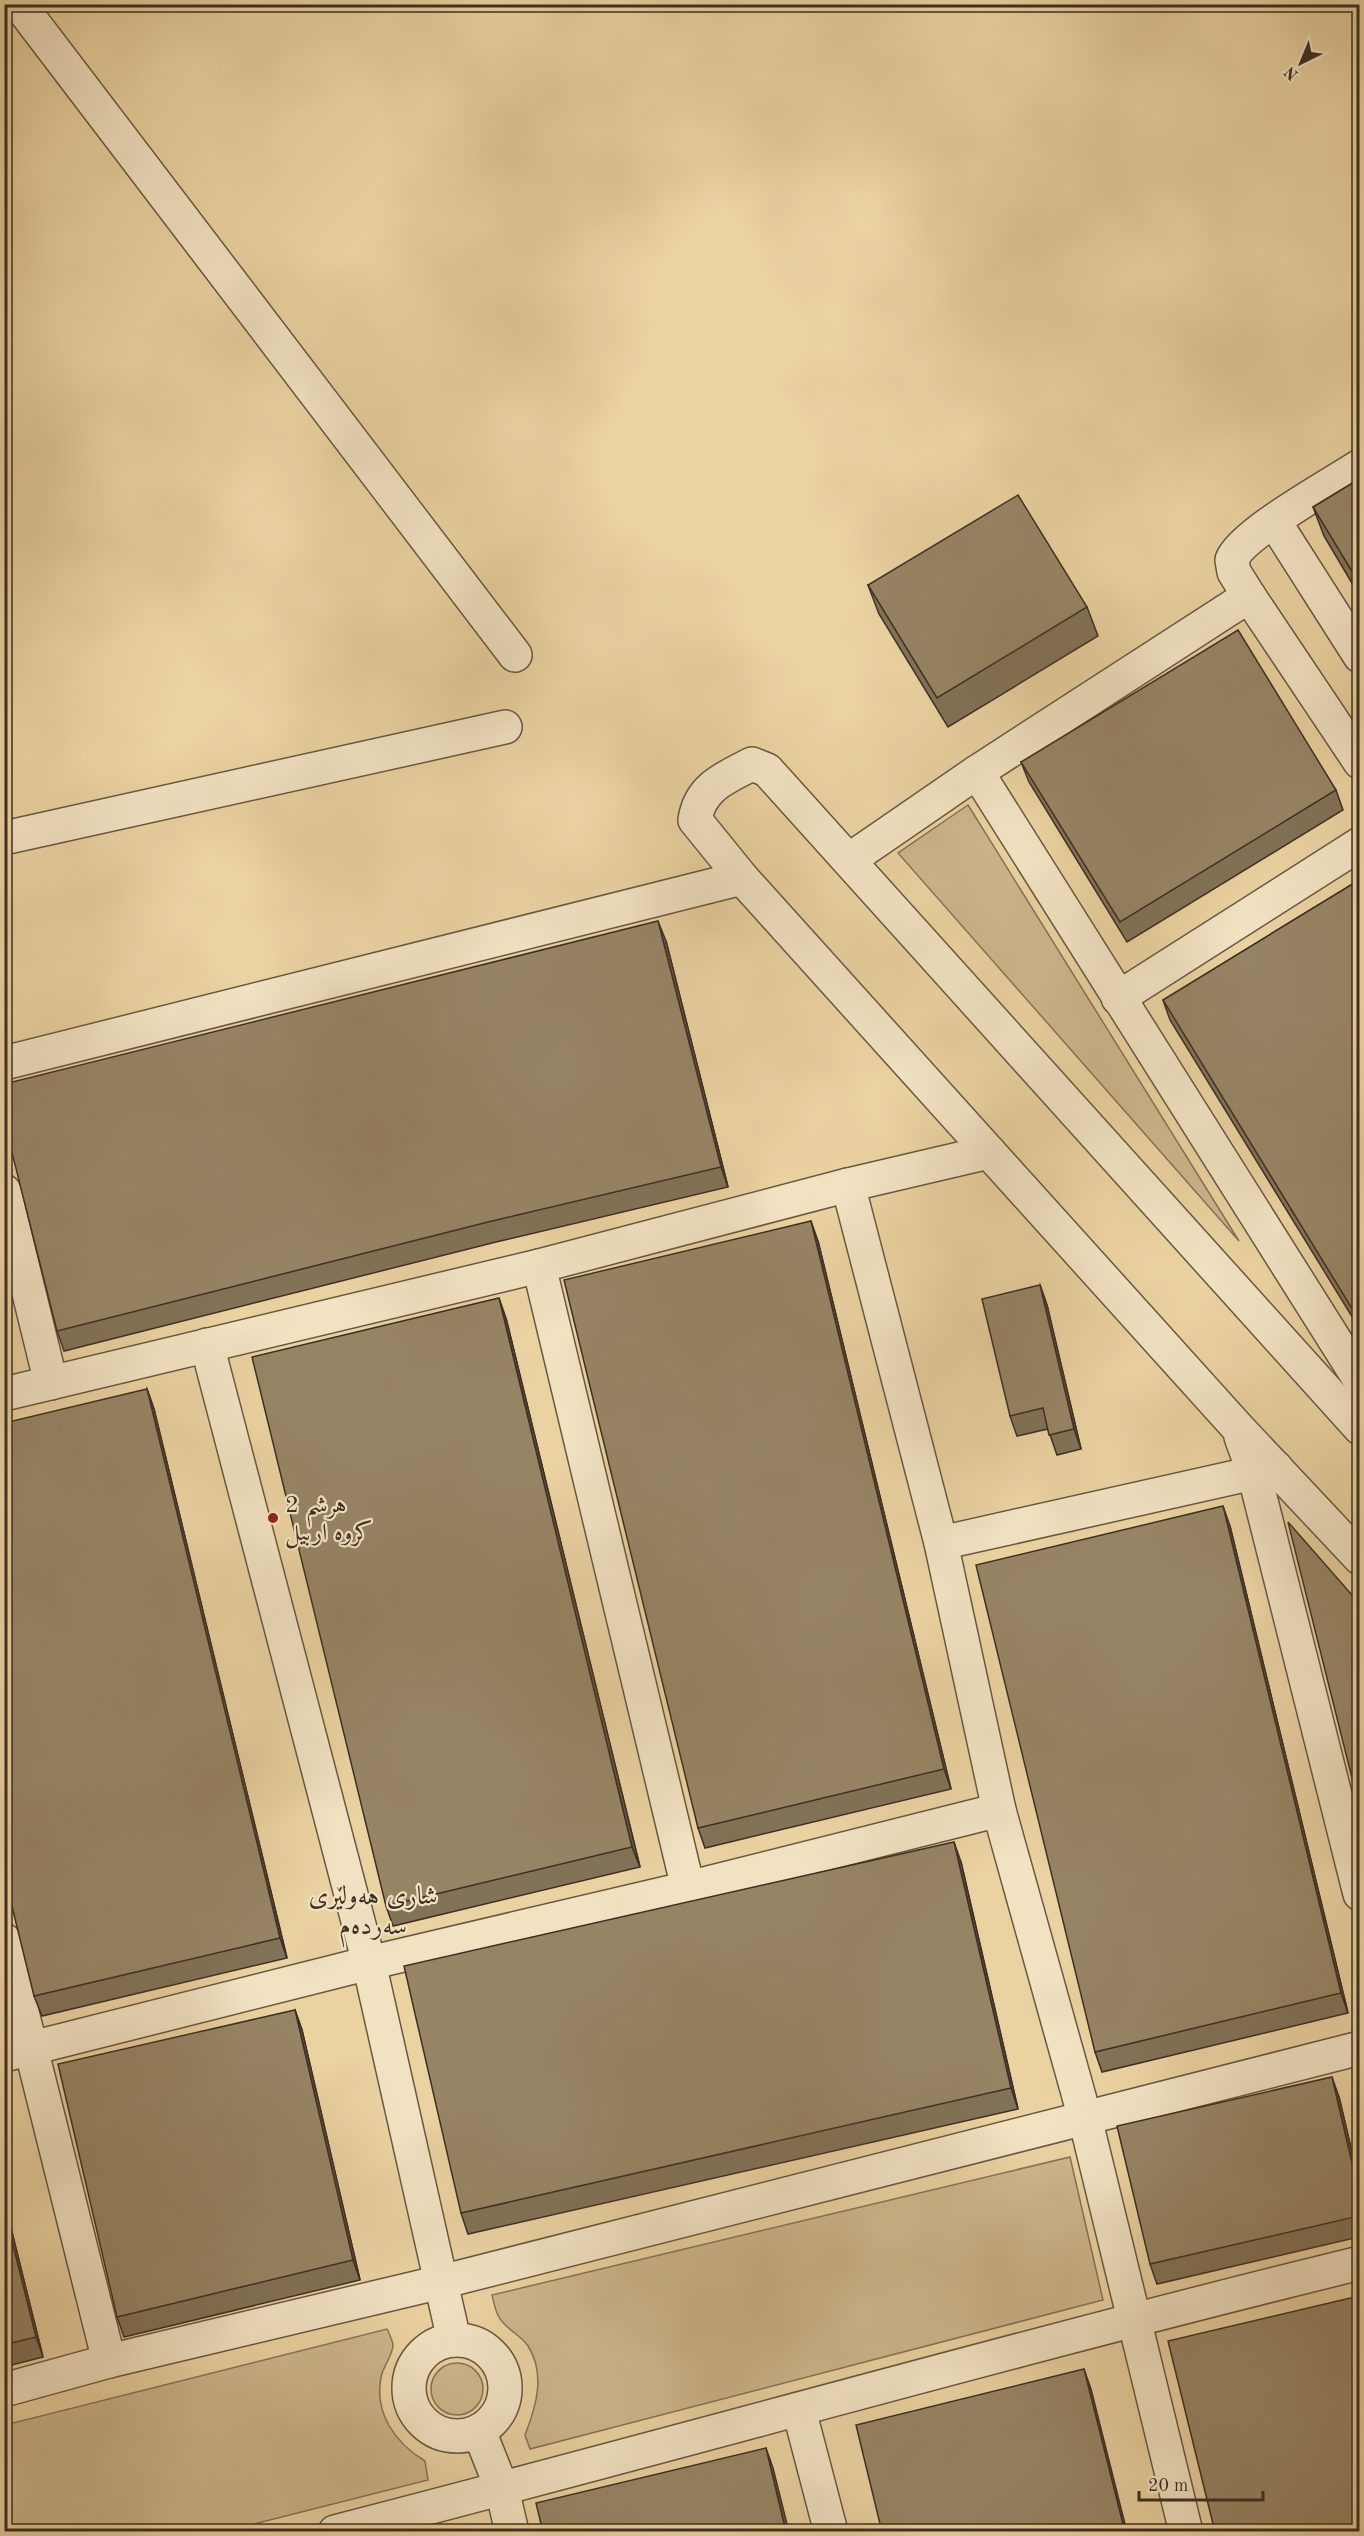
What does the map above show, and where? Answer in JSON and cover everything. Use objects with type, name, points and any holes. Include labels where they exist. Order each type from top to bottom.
[{"type":"street","points":[[19,4],[515,655]]},
{"type":"street","points":[[1359,466],[1274,521],[1238,549],[1232,560],[1234,572],[1249,596],[1359,762]]},
{"type":"street","points":[[1274,521],[1359,656]]},
{"type":"street","points":[[849,860],[977,772],[1249,596]]},
{"type":"street","points":[[4,838],[505,727]]},
{"type":"street","points":[[1359,1428],[767,770],[752,764],[724,777],[710,788],[699,802],[695,820],[742,878],[1238,1428],[1265,1470],[1359,1558]]},
{"type":"street","points":[[977,772],[1359,1380]]},
{"type":"street","points":[[1118,998],[1359,844]]},
{"type":"street","points":[[4,1063],[742,878]]},
{"type":"street","points":[[4,1394],[539,1266],[848,1185],[989,1152]]},
{"type":"street","points":[[848,1185],[941,1543],[999,1810],[1085,2118],[1132,2319],[1186,2532]]},
{"type":"street","points":[[4,1191],[51,1383]]},
{"type":"street","points":[[539,1266],[688,1888]]},
{"type":"street","points":[[207,1345],[369,1963],[454,2340]]},
{"type":"street","points":[[941,1543],[1265,1470]]},
{"type":"street","points":[[1265,1470],[1359,1894]]},
{"type":"street","points":[[19,2051],[369,1963],[688,1888],[999,1810]]},
{"type":"street","points":[[4,1940],[19,2051],[109,2361]]},
{"type":"street","points":[[4,2390],[109,2361],[441,2282],[1359,2048]]},
{"type":"street","points":[[335,2532],[799,2410],[1132,2319],[1359,2262]]},
{"type":"street","points":[[454,2340],[470,2342],[485,2349],[497,2361],[504,2377],[505,2394],[500,2410],[490,2424],[479,2431],[460,2437],[443,2435],[428,2427],[416,2415],[409,2400],[408,2383],[413,2366],[423,2353],[437,2344],[454,2340]]},
{"type":"street","points":[[799,2410],[831,2532]]},
{"type":"street","points":[[479,2431],[502,2489],[512,2532]]},
{"type":"shaded area","points":[[968,805],[1239,1241],[898,853]]},
{"type":"shaded area","points":[[1070,2157],[1103,2300],[530,2449],[525,2435],[536,2402],[537,2368],[528,2346],[499,2317],[492,2295]]},
{"type":"shaded area","points":[[387,2329],[393,2346],[381,2377],[381,2403],[384,2415],[389,2426],[404,2445],[425,2461],[428,2480],[226,2531],[5,2531],[5,2425]]},
{"type":"shaded area","points":[[452,2363],[462,2363],[472,2367],[479,2374],[483,2389],[479,2404],[472,2411],[462,2415],[452,2415],[442,2411],[435,2404],[431,2394],[431,2384],[435,2374],[442,2367]]},
{"type":"building","points":[[1359,479],[1359,583],[1313,507]]},
{"type":"building","points":[[1018,495],[1087,607],[937,698],[868,585]]},
{"type":"building","points":[[1238,630],[1336,790],[1120,922],[1021,762]]},
{"type":"building","points":[[1359,880],[1359,1320],[1163,1000]]},
{"type":"building","points":[[658,921],[721,1167],[488,1222],[57,1331],[4,1121],[4,1084]]},
{"type":"building","points":[[811,1221],[944,1769],[698,1828],[564,1280]]},
{"type":"building","points":[[1040,1285],[1074,1429],[1049,1435],[1043,1408],[1010,1416],[982,1299]]},
{"type":"building","points":[[499,1298],[632,1847],[386,1906],[252,1357]]},
{"type":"building","points":[[147,1389],[280,1938],[34,1996],[4,1874],[4,1423]]},
{"type":"building","points":[[1223,1506],[1341,1993],[1095,2052],[976,1565]]},
{"type":"building","points":[[1288,1522],[1359,1603],[1359,1806]]},
{"type":"building","points":[[954,1842],[1011,2088],[461,2213],[404,1966]]},
{"type":"building","points":[[295,2010],[353,2260],[117,2317],[58,2064]]},
{"type":"building","points":[[1332,2077],[1359,2193],[1359,2216],[1150,2264],[1117,2126]]},
{"type":"building","points":[[4,2209],[36,2337],[4,2345]]},
{"type":"building","points":[[1359,2296],[1359,2532],[1215,2532],[1168,2341]]},
{"type":"building","points":[[1084,2369],[1125,2532],[882,2532],[856,2425]]},
{"type":"building","points":[[766,2448],[786,2532],[543,2532],[536,2503]]},
{"type":"place","name":"هرشم 2 كروه اربيل","points":[[273,1518]]},
{"type":"district","name":"شاری هه‌ولێری سه‌رده‌م","points":[[373,1910]]}]
